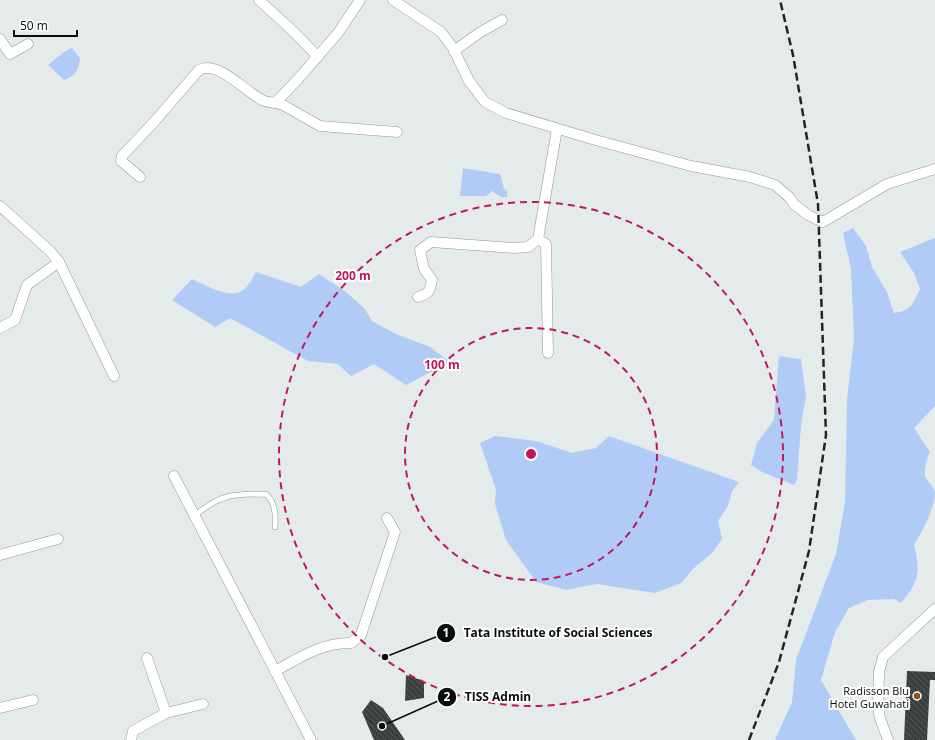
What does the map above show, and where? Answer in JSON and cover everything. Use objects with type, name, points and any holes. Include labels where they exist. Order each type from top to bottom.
[{"type":"street","points":[[259,0],[290,28],[318,57]]},
{"type":"street","points":[[274,103],[318,57],[338,33],[360,0]]},
{"type":"street","points":[[392,0],[441,32],[454,51],[469,81],[485,102],[506,113],[557,129],[691,166],[750,177],[776,185],[795,205],[808,215],[823,222],[886,184],[935,169]]},
{"type":"street","points":[[454,51],[479,33],[502,20]]},
{"type":"street","points":[[0,39],[10,54],[28,44]]},
{"type":"street","points":[[140,177],[121,161],[122,156],[199,70],[211,68],[236,81],[263,101],[283,105],[320,126],[397,132]]},
{"type":"street","points":[[418,297],[427,294],[430,290],[432,280],[424,269],[420,250],[431,242],[515,248],[528,247],[538,239],[557,129]]},
{"type":"street","points":[[0,206],[50,251],[59,262],[114,376]]},
{"type":"street","points":[[538,239],[546,244],[548,353]]},
{"type":"street","points":[[0,328],[14,320],[27,285],[59,262]]},
{"type":"street","points":[[174,476],[311,740]]},
{"type":"street","points":[[275,671],[314,650],[343,643],[351,643],[361,635],[395,532],[387,518]]},
{"type":"street","points":[[0,555],[58,539]]},
{"type":"street","points":[[888,740],[880,718],[878,707],[879,672],[883,657],[935,609]]},
{"type":"street","points":[[147,658],[166,713]]},
{"type":"street","points":[[0,708],[33,700]]},
{"type":"street","points":[[131,740],[133,731],[166,713],[203,704]]},
{"type":"lane","points":[[194,516],[221,497],[245,494],[266,494],[273,504],[276,519],[275,527]]},
{"type":"water","points":[[72,48],[80,58],[78,66],[74,74],[64,80],[48,65],[64,52]]},
{"type":"water","points":[[463,168],[500,174],[504,189],[507,191],[507,197],[501,197],[492,191],[486,196],[460,196]]},
{"type":"water","points":[[853,228],[866,246],[872,267],[887,292],[894,313],[904,311],[911,306],[920,289],[914,273],[900,252],[935,238],[935,406],[914,428],[930,452],[926,463],[925,476],[935,492],[933,505],[928,520],[914,545],[918,569],[915,582],[907,595],[901,603],[894,599],[868,600],[849,608],[835,632],[821,680],[856,740],[775,740],[792,702],[796,660],[836,554],[845,502],[847,399],[854,339],[851,269],[843,233]]},
{"type":"water","points":[[256,272],[301,287],[319,274],[346,292],[364,308],[372,321],[396,334],[430,347],[450,362],[406,385],[374,364],[351,376],[338,364],[308,361],[230,318],[215,327],[172,300],[192,279],[211,288],[224,292],[237,293],[247,286]]},
{"type":"water","points":[[779,356],[801,359],[806,396],[801,425],[797,480],[794,485],[762,472],[751,465],[757,443],[774,420]]},
{"type":"water","points":[[495,436],[536,441],[572,453],[596,448],[609,436],[739,482],[732,491],[728,506],[718,521],[722,539],[712,553],[694,568],[681,583],[655,593],[597,584],[566,590],[536,582],[506,540],[495,504],[496,490],[480,443]]},
{"type":"building","name":"Radisson Blu Hotel Guwahati","points":[[907,671],[935,672],[935,680],[930,680],[927,740],[904,740]]},
{"type":"building","points":[[406,675],[424,681],[424,698],[405,701]]},
{"type":"building","points":[[371,700],[383,708],[405,740],[374,740],[362,712]]},
{"type":"railway","points":[[749,740],[779,662],[809,551],[826,435],[818,204],[793,55],[780,0]]},
{"type":"place","name":"Tata Institute of Social Sciences","points":[[385,657]]},
{"type":"place","name":"Radisson Blu Hotel Guwahati","points":[[917,696]]},
{"type":"place","name":"TISS Admin","points":[[382,726]]}]
